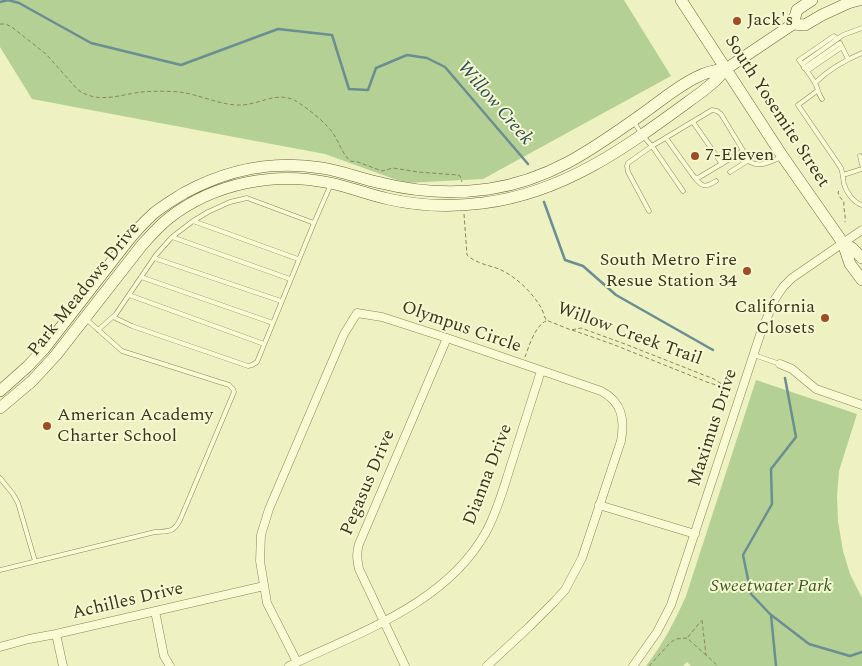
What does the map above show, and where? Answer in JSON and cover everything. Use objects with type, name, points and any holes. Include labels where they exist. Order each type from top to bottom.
[{"type":"main road","name":"South Yosemite Street","points":[[681,0],[842,243],[850,264],[862,280]]},
{"type":"main road","name":"Park Meadows Drive","points":[[0,408],[32,381],[70,339],[142,245],[169,218],[195,201],[243,183],[271,179],[304,179],[332,183],[403,202],[431,205],[481,204],[523,195],[562,182],[618,151],[642,135],[703,92],[726,69],[793,24],[797,10],[812,0]]},
{"type":"main road","points":[[808,23],[812,15],[843,0]]},
{"type":"main road","points":[[793,24],[805,25],[848,3],[859,0]]},
{"type":"main road","name":"Park Meadows Drive","points":[[0,391],[44,349],[127,242],[154,213],[186,192],[219,176],[274,165],[297,165],[324,168],[378,183],[426,192],[452,192],[504,186],[557,169],[581,156],[678,88],[712,71],[726,69]]},
{"type":"main road","name":"South Yosemite Street","points":[[842,243],[852,248],[862,258]]},
{"type":"street","name":"Maximus Drive","points":[[633,666],[658,632],[671,606],[754,355],[775,299],[792,278],[862,230]]},
{"type":"street","name":"Olympus Circle","points":[[298,662],[267,603],[260,561],[261,535],[268,509],[344,334],[357,313],[382,317],[601,391],[609,395],[617,404],[622,415],[624,426],[621,441],[582,558],[565,590],[530,627],[487,666]]},
{"type":"street","name":"Pegasus Drive","points":[[405,666],[359,569],[357,552],[447,338]]},
{"type":"street","points":[[780,364],[792,369],[816,389],[862,405]]},
{"type":"street","name":"Dianna Drive","points":[[289,666],[384,621],[411,606],[434,591],[464,563],[486,532],[496,509],[542,371]]},
{"type":"street","points":[[599,505],[695,534]]},
{"type":"street","name":"Achilles Drive","points":[[0,647],[264,586]]},
{"type":"street","points":[[155,611],[164,656],[170,666]]},
{"type":"street","points":[[56,634],[63,666]]},
{"type":"lane","points":[[804,68],[840,43],[843,35],[862,28]]},
{"type":"lane","points":[[840,43],[848,59]]},
{"type":"lane","points":[[804,68],[840,43]]},
{"type":"lane","points":[[814,83],[848,59],[862,53]]},
{"type":"lane","points":[[804,68],[817,87],[817,91],[822,99]]},
{"type":"lane","points":[[817,91],[798,105],[841,168],[845,188],[853,200],[862,205]]},
{"type":"lane","points":[[649,211],[628,172],[628,163],[652,146],[712,110],[721,114],[750,162],[759,165],[783,156]]},
{"type":"lane","points":[[633,120],[683,191]]},
{"type":"lane","points":[[693,122],[722,164]]},
{"type":"lane","points":[[666,138],[699,183],[704,186],[716,181]]},
{"type":"lane","points":[[694,177],[702,177],[743,151]]},
{"type":"lane","points":[[860,156],[862,165]]},
{"type":"lane","points":[[730,172],[749,160]]},
{"type":"lane","points":[[843,175],[862,169]]},
{"type":"lane","points":[[113,317],[132,326],[248,366],[257,362],[298,259],[332,183]]},
{"type":"lane","points":[[98,330],[116,314],[154,258],[172,238],[208,212],[230,202],[247,198],[314,222]]},
{"type":"lane","points":[[193,221],[298,259]]},
{"type":"lane","points":[[172,238],[290,279]]},
{"type":"lane","points":[[154,258],[281,301]]},
{"type":"lane","points":[[141,277],[272,324]]},
{"type":"lane","points":[[129,295],[264,344]]},
{"type":"lane","points":[[0,570],[175,528],[234,392],[229,385],[122,350],[75,310]]},
{"type":"lane","points":[[754,355],[780,364]]},
{"type":"lane","points":[[0,478],[18,503],[35,561]]},
{"type":"path","points":[[0,24],[6,24],[13,28],[46,54],[83,94],[106,98],[147,92],[179,92],[238,105],[276,97],[285,97],[304,106],[328,126],[342,152],[350,161],[382,171],[393,168],[458,175],[462,179]]},
{"type":"path","points":[[845,188],[838,192],[844,202],[845,222]]},
{"type":"path","name":"Willow Creek Trail","points":[[464,211],[466,255],[510,275],[520,283],[541,306],[546,320],[571,330],[581,328],[625,344],[714,379],[731,390]]},
{"type":"path","points":[[522,364],[537,328],[546,320]]},
{"type":"path","points":[[571,330],[726,388]]},
{"type":"path","points":[[649,666],[676,639],[687,638],[702,620],[706,655]]},
{"type":"path","points":[[687,638],[718,666]]},
{"type":"green space","points":[[0,0],[624,0],[671,76],[483,179],[405,183],[325,154],[32,99],[0,47]]},
{"type":"green space","name":"Sweetwater Park","points":[[756,380],[857,414],[839,471],[837,496],[838,521],[843,551],[850,574],[862,598],[862,666],[691,666],[687,662],[683,666],[646,666],[668,632],[686,596]]},
{"type":"waterway","name":"Willow Creek","points":[[8,0],[19,3],[91,43],[181,65],[278,29],[332,35],[349,89],[368,90],[376,68],[407,55],[427,58],[445,67],[528,164]]},
{"type":"waterway","name":"Willow Creek","points":[[0,2],[8,0]]},
{"type":"waterway","name":"Willow Creek","points":[[544,202],[565,260],[583,266],[616,295],[713,350]]},
{"type":"waterway","name":"Willow Creek","points":[[785,378],[796,437],[771,469],[772,504],[743,555],[751,594],[770,614],[809,644],[850,656],[862,652]]},
{"type":"waterway","points":[[771,615],[776,666]]},
{"type":"place","name":"Jack's","points":[[737,21]]},
{"type":"place","name":"7-Eleven","points":[[695,156]]},
{"type":"place","name":"South Metro Fire Resue Station 34","points":[[747,271]]},
{"type":"place","name":"California Closets","points":[[825,318]]},
{"type":"place","name":"American Academy Charter School","points":[[47,426]]}]
